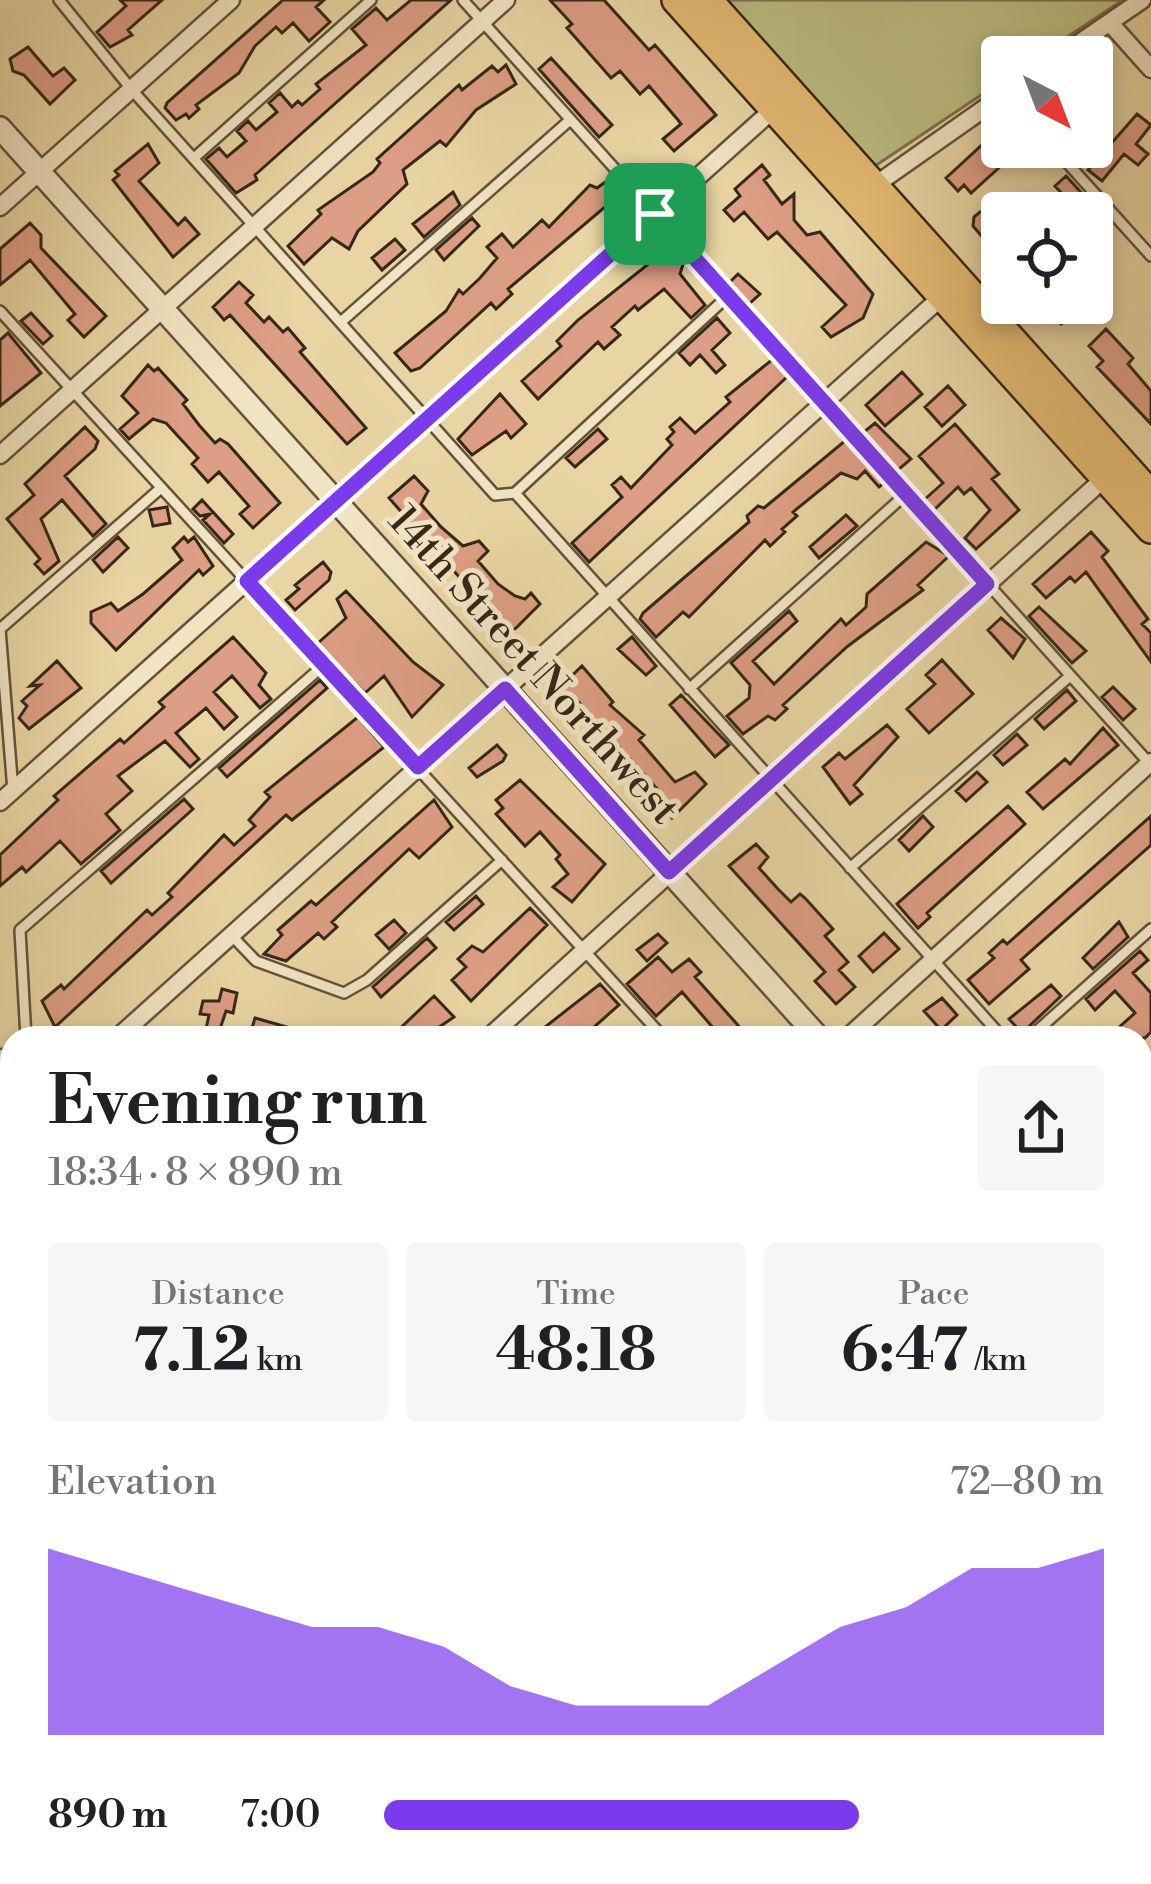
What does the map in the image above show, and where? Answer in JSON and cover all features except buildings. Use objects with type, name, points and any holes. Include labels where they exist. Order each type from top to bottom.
[{"type":"main road","points":[[676,0],[783,100]]},
{"type":"main road","points":[[708,0],[783,100],[1113,469],[1151,529]]},
{"type":"main road","points":[[1113,469],[1151,495]]},
{"type":"street","points":[[0,207],[231,0]]},
{"type":"street","points":[[0,455],[506,0]]},
{"type":"street","points":[[1090,36],[1142,0]]},
{"type":"street","points":[[1110,22],[1151,69]]},
{"type":"street","points":[[7,796],[783,100]]},
{"type":"street","points":[[866,193],[981,111]]},
{"type":"street","name":"14th Street Northwest","points":[[0,128],[808,1026]]},
{"type":"street","points":[[129,1026],[952,288]]},
{"type":"street","points":[[501,1026],[1113,469]]},
{"type":"street","points":[[860,1026],[1151,764]]},
{"type":"lane","points":[[59,0],[132,90],[495,495],[515,494],[728,296]]},
{"type":"lane","points":[[194,158],[371,0]]},
{"type":"lane","points":[[463,0],[1151,764]]},
{"type":"lane","points":[[342,321],[570,120]]},
{"type":"lane","points":[[1072,168],[1151,256]]},
{"type":"lane","points":[[0,311],[653,1026]]},
{"type":"lane","points":[[7,796],[1,629],[161,488]]},
{"type":"lane","points":[[515,494],[992,1026]]},
{"type":"lane","points":[[689,689],[907,494]]},
{"type":"lane","points":[[25,1026],[20,929],[324,665]]},
{"type":"lane","points":[[850,868],[1070,676]]},
{"type":"lane","points":[[231,935],[269,968],[344,993],[368,980],[502,860]]},
{"type":"lane","points":[[1042,1026],[1151,929]]},
{"type":"green space","points":[[722,0],[1123,0],[1069,36],[981,36],[981,95],[875,166]]},
{"type":"route","points":[[655,214],[987,584],[669,872],[505,689],[418,767],[247,581],[655,214]]}]
